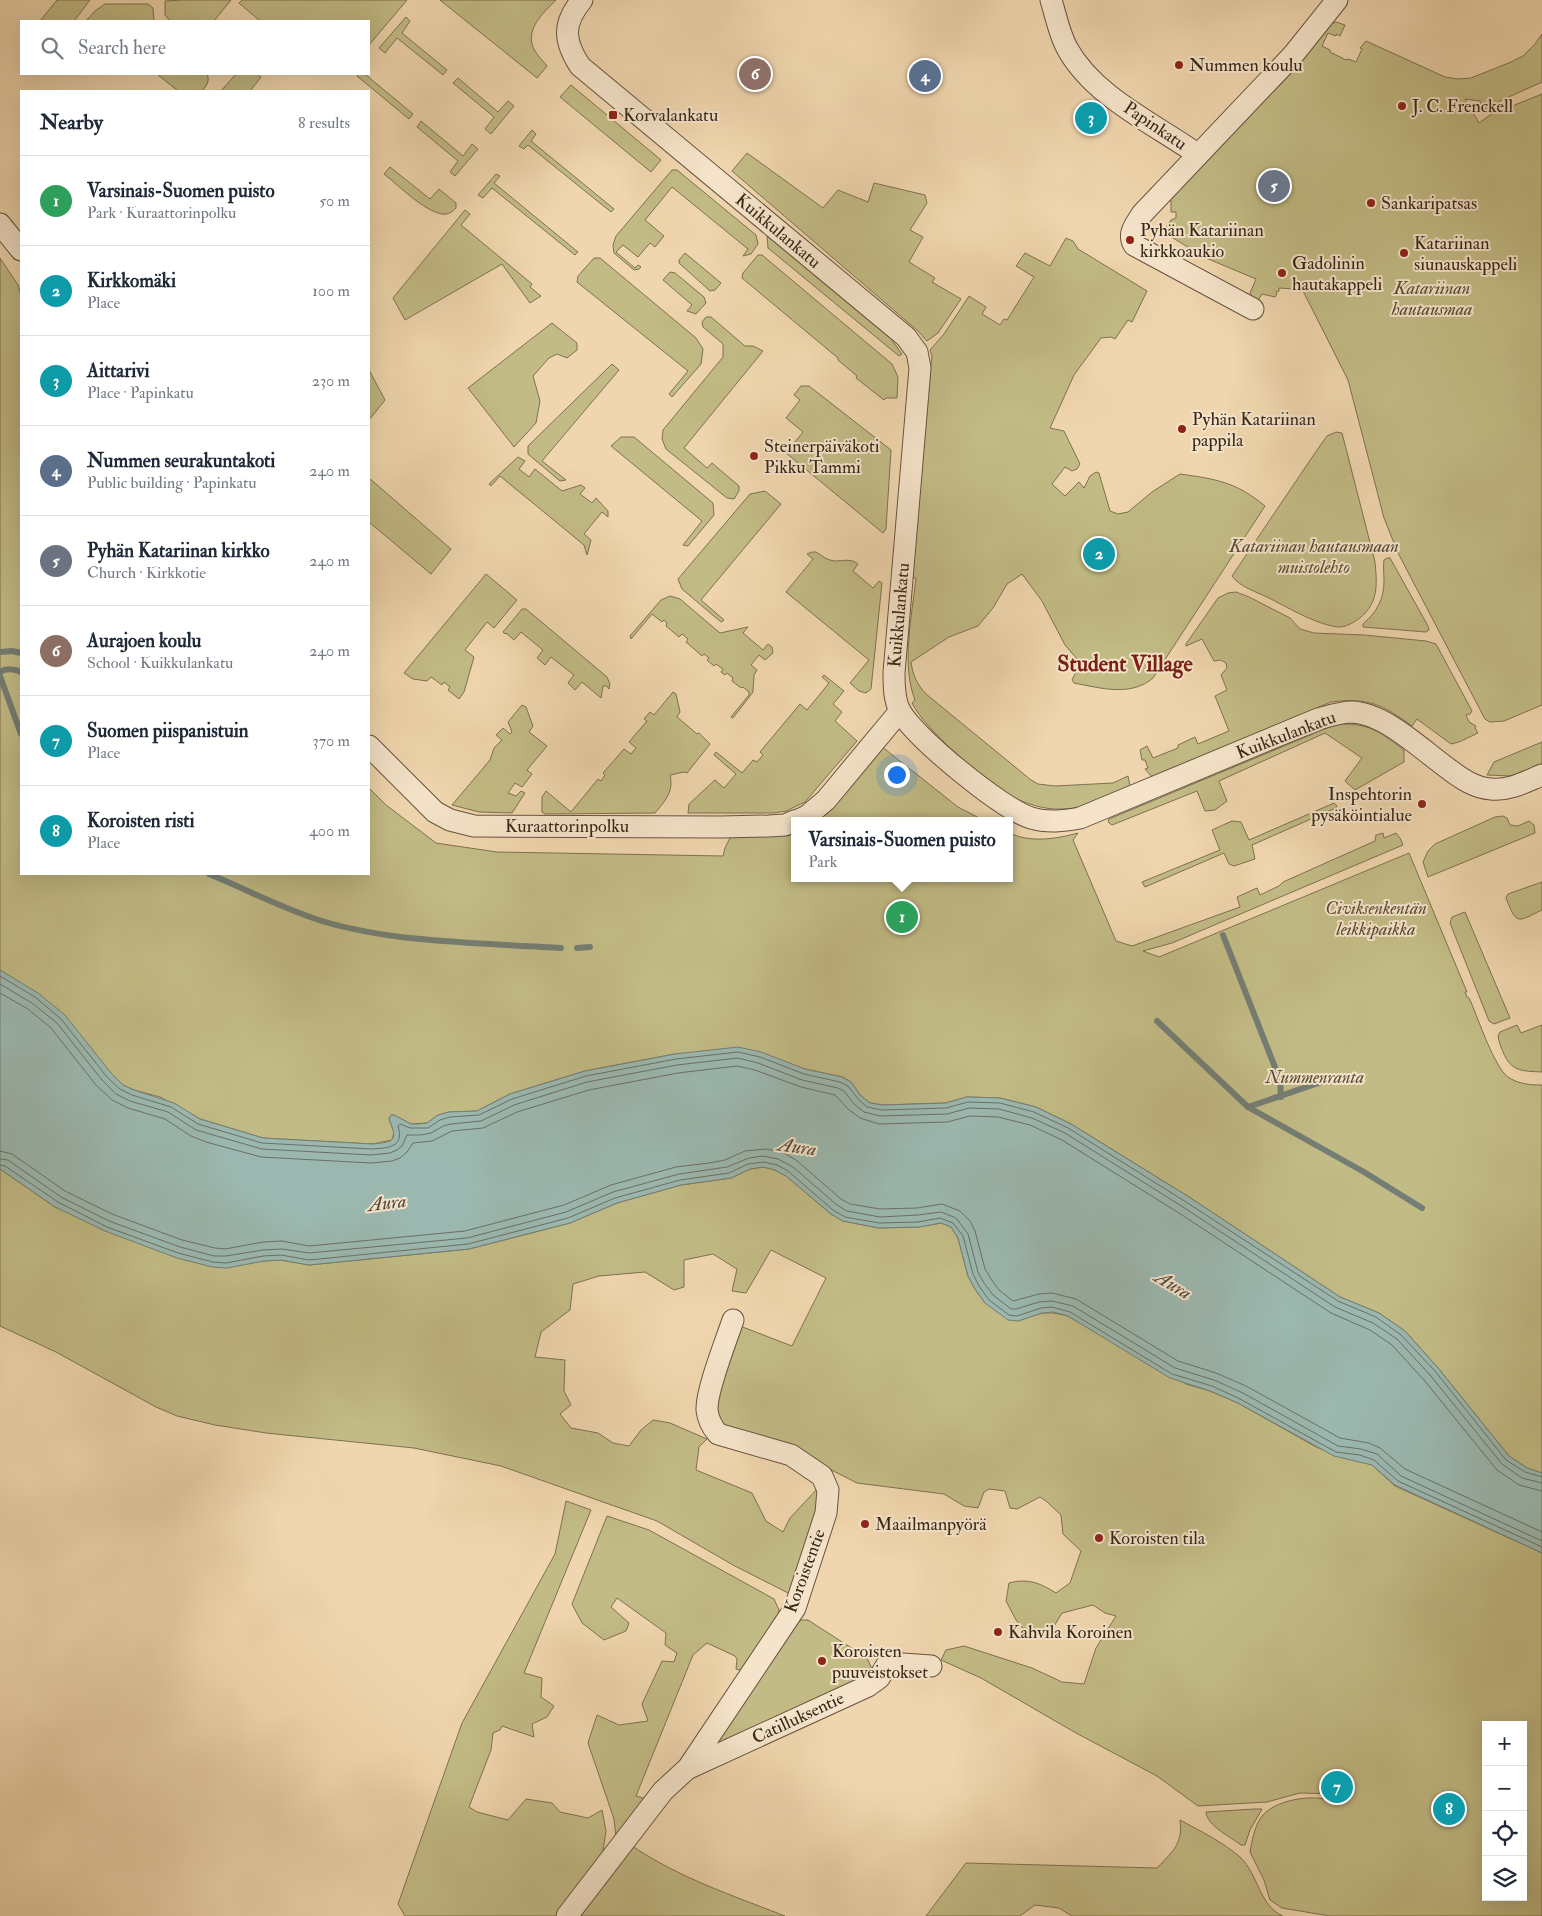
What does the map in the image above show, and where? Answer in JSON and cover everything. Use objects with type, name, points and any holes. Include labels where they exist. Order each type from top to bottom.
[{"type":"street","name":"Kuikkulankatu","points":[[582,0],[574,9],[569,20],[567,37],[569,46],[580,66],[906,337],[917,352],[920,368],[894,688],[900,711],[929,746],[1003,805],[1032,819],[1048,822],[1080,818],[1318,719],[1342,713],[1353,712],[1376,718],[1409,739],[1467,782],[1484,788],[1500,789],[1513,787],[1542,775]]},
{"type":"street","name":"Papinkatu","points":[[1051,0],[1066,46],[1077,64],[1094,83],[1197,154]]},
{"type":"street","points":[[1253,309],[1134,244],[1131,239],[1132,231],[1142,214],[1293,54],[1338,0]]},
{"type":"street","points":[[0,224],[20,249]]},
{"type":"street","name":"Kuraattorinpolku","points":[[805,817],[826,800],[900,711]]},
{"type":"street","name":"Kuraattorinpolku","points":[[370,747],[435,812],[450,820],[474,826],[721,827],[785,825],[791,823]]},
{"type":"street","name":"Koroistentie","points":[[567,1916],[663,1791],[688,1768],[795,1608],[826,1513],[828,1490],[822,1476],[791,1455],[718,1434],[713,1428],[707,1409],[710,1393],[733,1320]]},
{"type":"street","name":"Catilluksentie","points":[[688,1768],[868,1686],[879,1678],[888,1663],[931,1666]]},
{"type":"green space","points":[[57,0],[90,0],[75,20],[41,20]]},
{"type":"green space","points":[[231,0],[215,20],[169,20],[165,15],[165,1]]},
{"type":"green space","points":[[242,0],[407,0],[370,44],[370,20],[259,20],[239,3]]},
{"type":"green space","points":[[440,0],[556,0],[540,17],[531,36],[535,51],[547,66],[537,78]]},
{"type":"green space","points":[[105,4],[148,4],[153,8],[154,20],[87,20]]},
{"type":"green space","points":[[406,17],[410,21],[402,33],[447,70],[443,75],[397,38],[385,53],[379,48]]},
{"type":"green space","name":"Katariinan hautausmaa","points":[[1336,22],[1345,25],[1340,36],[1328,33],[1322,46],[1346,60],[1356,62],[1362,49],[1360,48],[1366,41],[1445,77],[1458,79],[1471,78],[1523,56],[1542,34],[1542,82],[1500,101],[1488,109],[1481,106],[1480,101],[1465,99],[1479,123],[1490,115],[1542,94],[1542,705],[1504,721],[1490,722],[1485,719],[1398,553],[1384,518],[1348,380],[1300,285],[1295,289],[1279,288],[1275,297],[1262,294],[1256,304],[1250,293],[1256,279],[1206,258],[1163,232],[1171,220],[1176,218],[1176,212],[1171,212],[1171,200],[1167,197],[1282,83],[1331,24]]},
{"type":"green space","points":[[158,75],[208,76],[207,85],[203,90],[177,90]]},
{"type":"green space","points":[[235,75],[258,75],[261,77],[251,90],[222,90]]},
{"type":"green space","points":[[366,75],[413,114],[409,119],[357,76]]},
{"type":"green space","points":[[458,78],[498,112],[508,101],[514,106],[491,134],[485,129],[494,117],[453,83]]},
{"type":"green space","points":[[571,85],[661,160],[651,172],[560,97]]},
{"type":"green space","points":[[421,121],[463,156],[472,144],[478,149],[455,176],[450,172],[458,161],[417,127]]},
{"type":"green space","points":[[532,130],[536,134],[531,141],[614,209],[611,212],[528,145],[524,149],[519,146]]},
{"type":"green space","points":[[747,153],[823,208],[838,190],[868,202],[874,183],[925,195],[927,203],[910,230],[923,237],[909,262],[935,278],[932,282],[961,299],[938,333],[927,341],[918,331],[732,171]]},
{"type":"green space","points":[[390,167],[430,199],[439,189],[456,203],[456,208],[450,213],[444,214],[427,208],[384,174]]},
{"type":"green space","points":[[672,170],[677,170],[756,235],[758,244],[751,254],[743,256],[748,249],[672,187],[645,220],[664,236],[655,247],[650,243],[638,257],[623,245],[616,252],[635,268],[638,265],[641,267],[634,270],[614,253],[613,245],[616,236]]},
{"type":"green space","points":[[496,174],[500,176],[494,183],[578,252],[575,255],[492,188],[483,198],[478,195]]},
{"type":"green space","points":[[465,210],[470,214],[461,225],[532,284],[530,287],[541,296],[530,303],[502,264],[405,320],[393,298]]},
{"type":"green space","points":[[767,236],[891,339],[902,354],[899,356],[768,248]]},
{"type":"green space","points":[[1066,238],[1073,241],[1078,249],[1147,291],[1132,322],[1128,320],[1115,339],[1111,337],[1101,338],[1074,375],[1050,428],[1064,431],[1080,464],[1077,469],[1072,471],[1065,467],[1052,484],[1065,496],[1079,482],[1084,488],[1090,476],[1096,472],[1099,473],[1110,511],[1118,514],[1128,512],[1152,492],[1180,474],[1225,483],[1245,492],[1265,506],[1153,678],[1135,688],[1115,690],[1074,683],[1072,680],[1078,668],[1077,659],[1065,645],[1042,601],[1022,574],[1007,584],[993,608],[978,626],[949,637],[911,662],[916,680],[926,694],[1038,784],[1055,786],[1113,783],[1128,776],[1130,786],[1106,797],[1080,807],[1049,809],[1023,802],[999,788],[956,754],[929,727],[912,703],[915,700],[911,686],[908,656],[916,578],[912,578],[932,356],[930,350],[944,334],[969,296],[986,307],[982,314],[1000,325],[1004,319],[1007,320],[1034,277],[1016,266],[1025,253],[1050,266]]},
{"type":"green space","points":[[685,253],[721,283],[715,290],[710,291],[679,263],[679,260]]},
{"type":"green space","points":[[758,255],[762,255],[892,364],[898,377],[897,398],[886,398],[884,400],[856,378],[857,376],[838,358],[742,278],[743,273]]},
{"type":"green space","name":"Nummenranta","points":[[0,258],[18,285],[20,292],[20,875],[370,875],[370,789],[386,805],[436,843],[497,852],[723,856],[732,834],[791,830],[791,882],[1013,882],[1013,834],[1026,838],[1043,839],[1078,833],[1073,840],[1116,941],[1132,946],[1240,907],[1237,897],[1257,888],[1260,895],[1279,886],[1283,882],[1375,841],[1376,835],[1383,833],[1384,838],[1396,833],[1403,845],[1172,943],[1143,951],[1159,957],[1409,853],[1467,992],[1465,992],[1467,997],[1471,1002],[1498,1064],[1508,1077],[1516,1081],[1524,1084],[1542,1085],[1542,1473],[1527,1468],[1509,1456],[1438,1368],[1405,1331],[1379,1313],[1340,1297],[1189,1197],[1071,1124],[1036,1107],[1000,1098],[967,1097],[946,1103],[883,1105],[870,1103],[861,1096],[851,1082],[842,1077],[786,1063],[675,1054],[585,1071],[510,1094],[477,1111],[449,1112],[438,1115],[427,1123],[411,1124],[391,1115],[389,1119],[394,1132],[392,1140],[372,1144],[263,1138],[200,1119],[160,1097],[123,1085],[15,980],[0,970]]},
{"type":"green space","points":[[594,258],[600,258],[696,338],[703,349],[701,364],[672,397],[669,394],[688,371],[577,282],[578,276]]},
{"type":"green space","points":[[670,272],[675,273],[704,297],[706,303],[696,314],[687,311],[692,305],[663,280]]},
{"type":"green space","points":[[706,317],[711,317],[745,346],[753,346],[763,351],[684,448],[707,468],[712,463],[739,486],[739,491],[734,499],[727,498],[666,449],[662,439],[663,430],[723,357],[723,344],[703,327],[702,322]]},
{"type":"green space","points":[[552,323],[577,343],[577,350],[567,358],[557,354],[549,358],[533,376],[540,401],[536,423],[514,447],[468,388]]},
{"type":"green space","points":[[612,364],[619,370],[542,461],[566,480],[560,481],[528,454],[528,446]]},
{"type":"green space","points":[[370,372],[385,400],[370,419]]},
{"type":"green space","points":[[801,386],[809,386],[891,450],[886,529],[883,533],[786,453],[803,432],[786,418],[800,400],[794,395]]},
{"type":"green space","name":"Katariinan hautausmaan muistolehto","points":[[1336,432],[1342,433],[1375,562],[1376,578],[1374,599],[1371,606],[1353,623],[1339,627],[1304,616],[1245,587],[1232,576],[1327,436]]},
{"type":"green space","points":[[621,437],[634,437],[713,503],[714,515],[688,546],[683,545],[702,521],[611,446]]},
{"type":"green space","points":[[518,457],[525,461],[519,469],[529,477],[535,469],[562,491],[581,485],[585,488],[580,494],[592,503],[596,498],[608,511],[608,517],[602,512],[584,534],[591,540],[587,555],[584,545],[500,476],[491,486],[489,484]]},
{"type":"green space","points":[[370,479],[451,549],[431,574],[370,523]]},
{"type":"green space","points":[[765,491],[781,504],[701,600],[724,620],[721,622],[682,589],[678,579],[750,494]]},
{"type":"green space","points":[[816,552],[834,561],[850,560],[855,562],[858,564],[853,571],[873,588],[879,581],[882,583],[871,689],[866,693],[859,691],[850,683],[869,660],[786,592],[813,559],[807,554]]},
{"type":"green space","points":[[1390,558],[1428,626],[1429,630],[1426,632],[1363,627],[1363,624],[1376,610],[1381,599],[1384,588],[1384,560]]},
{"type":"green space","points":[[486,574],[517,600],[494,628],[487,622],[465,650],[474,657],[464,692],[459,699],[448,690],[450,687],[444,682],[442,685],[431,677],[427,681],[413,679],[404,673]]},
{"type":"green space","points":[[1236,592],[1290,618],[1300,629],[1314,633],[1364,635],[1426,641],[1436,644],[1472,711],[1466,715],[1469,722],[1476,726],[1475,728],[1478,733],[1451,744],[1417,719],[1412,726],[1374,704],[1355,701],[1331,702],[1152,777],[1145,769],[1148,768],[1145,760],[1142,760],[1140,750],[1147,746],[1153,758],[1178,748],[1178,745],[1195,737],[1198,744],[1229,731],[1215,696],[1227,690],[1221,675],[1227,668],[1226,663],[1221,660],[1214,661],[1202,639],[1186,646],[1186,644],[1218,598],[1228,593]]},
{"type":"green space","points":[[670,596],[680,599],[720,633],[748,627],[743,633],[763,650],[768,644],[772,647],[773,653],[765,660],[759,655],[751,665],[757,670],[754,675],[753,692],[733,718],[731,717],[749,695],[749,692],[732,681],[733,678],[727,673],[725,675],[721,672],[723,669],[716,664],[714,666],[707,660],[709,658],[704,654],[702,656],[686,642],[688,639],[682,634],[679,637],[666,626],[667,623],[664,620],[662,622],[652,614],[631,639],[630,636],[661,600]]},
{"type":"green space","points":[[522,609],[526,609],[607,677],[610,684],[609,689],[607,686],[603,686],[601,698],[582,682],[575,690],[568,683],[574,675],[551,657],[545,665],[537,658],[543,650],[521,632],[514,640],[503,632]]},
{"type":"green space","points":[[824,675],[844,691],[833,704],[842,712],[835,721],[857,741],[805,802],[786,811],[774,813],[688,813],[689,804],[715,780],[724,788],[736,774],[714,755],[716,752],[742,773],[753,760],[757,762],[763,755],[760,752],[800,704],[807,710],[829,683],[822,677]]},
{"type":"green space","points":[[673,692],[676,694],[680,712],[677,717],[697,734],[699,733],[710,744],[687,773],[670,775],[670,791],[655,813],[545,814],[542,812],[542,797],[546,791],[571,812],[598,779],[601,781],[605,775],[603,773],[624,749],[631,754],[636,748],[629,742],[647,721],[644,719],[650,712],[654,715]]},
{"type":"green space","points":[[522,705],[526,707],[533,726],[529,732],[547,746],[527,770],[532,774],[522,787],[515,783],[508,793],[516,796],[521,791],[525,793],[512,813],[479,812],[452,805],[490,760],[494,748],[502,740],[496,735],[503,728],[510,734],[512,732],[508,722]]},
{"type":"green space","points":[[1337,724],[1357,725],[1373,729],[1404,750],[1404,762],[1355,790],[1345,781],[1362,758],[1325,733],[1219,781],[1227,801],[1215,810],[1205,811],[1197,791],[1112,825],[1108,822],[1109,819]]},
{"type":"green space","points":[[1542,742],[1542,764],[1511,776],[1487,775],[1494,762]]},
{"type":"green space","points":[[881,746],[958,807],[977,817],[816,817]]},
{"type":"green space","points":[[1334,803],[1337,806],[1336,808],[1252,845],[1255,859],[1234,866],[1229,864],[1224,853],[1145,887],[1142,882],[1220,850],[1212,830],[1232,821],[1241,822],[1249,840]]},
{"type":"green space","points":[[1503,816],[1507,818],[1510,825],[1518,826],[1529,821],[1534,825],[1535,833],[1428,877],[1423,862],[1428,851],[1435,844],[1495,817]]},
{"type":"green space","points":[[1542,882],[1542,910],[1523,919],[1516,917],[1506,898],[1508,894]]},
{"type":"green space","points":[[1465,912],[1510,1018],[1494,1024],[1489,1021],[1450,923],[1452,917]]},
{"type":"green space","points":[[1517,1025],[1521,1033],[1542,1025],[1542,1072],[1518,1069],[1506,1059],[1498,1036],[1500,1032]]},
{"type":"green space","points":[[763,1167],[775,1170],[786,1176],[831,1214],[843,1221],[879,1228],[919,1227],[941,1223],[951,1227],[958,1238],[968,1276],[985,1303],[1018,1321],[1043,1313],[1068,1316],[1186,1384],[1210,1391],[1238,1403],[1316,1447],[1347,1459],[1359,1460],[1372,1465],[1395,1486],[1542,1553],[1542,1916],[1330,1916],[1282,1908],[1270,1900],[1264,1880],[1250,1852],[1260,1819],[1270,1809],[1285,1802],[1316,1798],[1339,1803],[1342,1800],[1339,1794],[1300,1793],[1267,1802],[1198,1806],[1157,1776],[1076,1733],[981,1678],[941,1660],[946,1650],[964,1646],[1032,1668],[1062,1682],[1084,1684],[1096,1648],[1116,1616],[1105,1613],[1093,1605],[1062,1613],[1053,1628],[1044,1637],[1025,1631],[1016,1620],[1006,1601],[1009,1583],[1034,1582],[1056,1593],[1070,1583],[1081,1551],[1063,1534],[1061,1515],[1040,1497],[1017,1509],[1010,1508],[1005,1491],[989,1489],[984,1492],[978,1508],[964,1506],[944,1494],[857,1483],[802,1455],[720,1424],[713,1410],[740,1326],[792,1346],[826,1278],[771,1250],[746,1293],[732,1291],[737,1269],[713,1254],[684,1260],[684,1287],[674,1290],[645,1272],[599,1276],[573,1284],[570,1310],[541,1332],[535,1357],[565,1360],[564,1391],[571,1405],[560,1414],[571,1428],[598,1433],[613,1443],[629,1446],[641,1430],[653,1420],[670,1423],[707,1439],[699,1447],[696,1470],[752,1493],[766,1521],[783,1532],[790,1518],[819,1487],[824,1500],[790,1594],[733,1565],[657,1521],[501,1466],[414,1448],[266,1433],[215,1425],[177,1416],[156,1407],[56,1352],[0,1326],[0,1169],[55,1207],[263,1261],[281,1260],[309,1265],[469,1249],[570,1223],[617,1203],[681,1185],[731,1178],[750,1169]]},
{"type":"green space","points":[[566,1501],[591,1510],[524,1673],[542,1678],[541,1697],[554,1706],[547,1717],[532,1724],[534,1737],[502,1726],[500,1730],[493,1733],[491,1750],[469,1807],[477,1812],[508,1820],[526,1799],[552,1803],[560,1812],[588,1818],[602,1810],[606,1831],[602,1857],[558,1916],[405,1916],[398,1904],[462,1723],[555,1554]]},
{"type":"green space","points":[[607,1516],[649,1530],[774,1599],[779,1610],[778,1620],[743,1671],[736,1669],[737,1659],[735,1656],[707,1643],[693,1655],[636,1796],[646,1799],[616,1837],[614,1819],[588,1743],[597,1715],[619,1725],[648,1721],[642,1704],[662,1661],[674,1662],[677,1653],[665,1645],[666,1633],[617,1598],[611,1607],[629,1623],[626,1631],[604,1640],[582,1623],[572,1604]]},
{"type":"green space","points":[[802,1620],[808,1620],[867,1658],[872,1669],[870,1674],[699,1760],[791,1625]]},
{"type":"green space","points":[[1262,1809],[1250,1830],[1245,1845],[1241,1845],[1220,1831],[1210,1822],[1206,1812]]},
{"type":"green space","points":[[1180,1820],[1219,1842],[1240,1857],[1251,1872],[1269,1905],[1283,1916],[1072,1916],[1059,1908],[1035,1905],[1020,1916],[926,1916],[966,1863],[1157,1868],[1176,1847],[1180,1835]]},
{"type":"green space","points":[[632,1846],[687,1877],[785,1916],[575,1916]]},
{"type":"water","name":"Aura","points":[[0,970],[38,993],[65,1015],[111,1073],[123,1085],[174,1103],[200,1119],[263,1138],[372,1144],[385,1142],[394,1136],[389,1119],[391,1115],[411,1124],[427,1123],[438,1115],[449,1112],[477,1111],[510,1094],[585,1071],[675,1054],[738,1047],[761,1052],[805,1069],[842,1077],[851,1082],[861,1096],[870,1103],[883,1105],[946,1103],[967,1097],[1000,1098],[1036,1107],[1071,1124],[1189,1197],[1340,1297],[1379,1313],[1405,1331],[1438,1368],[1509,1456],[1527,1468],[1542,1473],[1542,1553],[1395,1485],[1372,1465],[1334,1456],[1238,1403],[1210,1391],[1170,1378],[1068,1316],[1053,1312],[1042,1313],[1018,1321],[1008,1320],[985,1303],[975,1289],[968,1276],[958,1238],[951,1227],[941,1223],[919,1227],[879,1228],[843,1221],[831,1214],[786,1176],[775,1170],[763,1167],[750,1169],[731,1178],[681,1185],[617,1203],[570,1223],[469,1249],[309,1265],[281,1260],[264,1261],[227,1268],[212,1267],[177,1258],[105,1231],[55,1207],[0,1169]]},
{"type":"waterway","points":[[0,652],[20,653]]},
{"type":"waterway","points":[[0,672],[10,669],[20,672]]},
{"type":"waterway","points":[[0,676],[20,731]]},
{"type":"waterway","points":[[211,875],[293,911],[350,928],[379,934],[440,941],[561,948]]},
{"type":"waterway","points":[[1223,935],[1280,1080],[1281,1097]]},
{"type":"waterway","points":[[577,948],[590,947]]},
{"type":"waterway","points":[[1157,1021],[1248,1107],[1364,1172],[1422,1208]]},
{"type":"waterway","points":[[1248,1107],[1336,1077]]},
{"type":"place","name":"Nummen koulu","points":[[1179,65]]},
{"type":"place","name":"Aurajoen koulu","points":[[755,74]]},
{"type":"place","name":"Nummen seurakuntakoti","points":[[925,76]]},
{"type":"place","name":"J. C. Frenckell","points":[[1402,106]]},
{"type":"place","name":"Korvalankatu","points":[[613,115]]},
{"type":"place","name":"Aittarivi","points":[[1091,118]]},
{"type":"place","name":"Pyhän Katariinan kirkko","points":[[1274,186]]},
{"type":"place","name":"Sankaripatsas","points":[[1371,203]]},
{"type":"place","name":"Pyhän Katariinan kirkkoaukio","points":[[1130,240]]},
{"type":"place","name":"Katariinan siunauskappeli","points":[[1404,253]]},
{"type":"place","name":"Gadolinin hautakappeli","points":[[1282,273]]},
{"type":"place","name":"Pyhän Katariinan pappila","points":[[1182,429]]},
{"type":"place","name":"Steinerpäiväkoti Pikku Tammi","points":[[754,456]]},
{"type":"place","name":"Kirkkomäki","points":[[1099,554]]},
{"type":"place","name":"Inspehtorin pysäköintialue","points":[[1422,804]]},
{"type":"place","name":"Varsinais-Suomen puisto","points":[[902,917]]},
{"type":"place","name":"Maailmanpyörä","points":[[865,1524]]},
{"type":"place","name":"Koroisten tila","points":[[1099,1538]]},
{"type":"place","name":"Kahvila Koroinen","points":[[998,1632]]},
{"type":"place","name":"Koroisten puuveistokset","points":[[822,1661]]},
{"type":"place","name":"Suomen piispanistuin","points":[[1337,1787]]},
{"type":"place","name":"Koroisten risti","points":[[1449,1809]]},
{"type":"district","name":"Student Village","points":[[1125,664]]},
{"type":"park label","name":"Civiksenkentän leikkipaikka","points":[[1376,918]]}]
